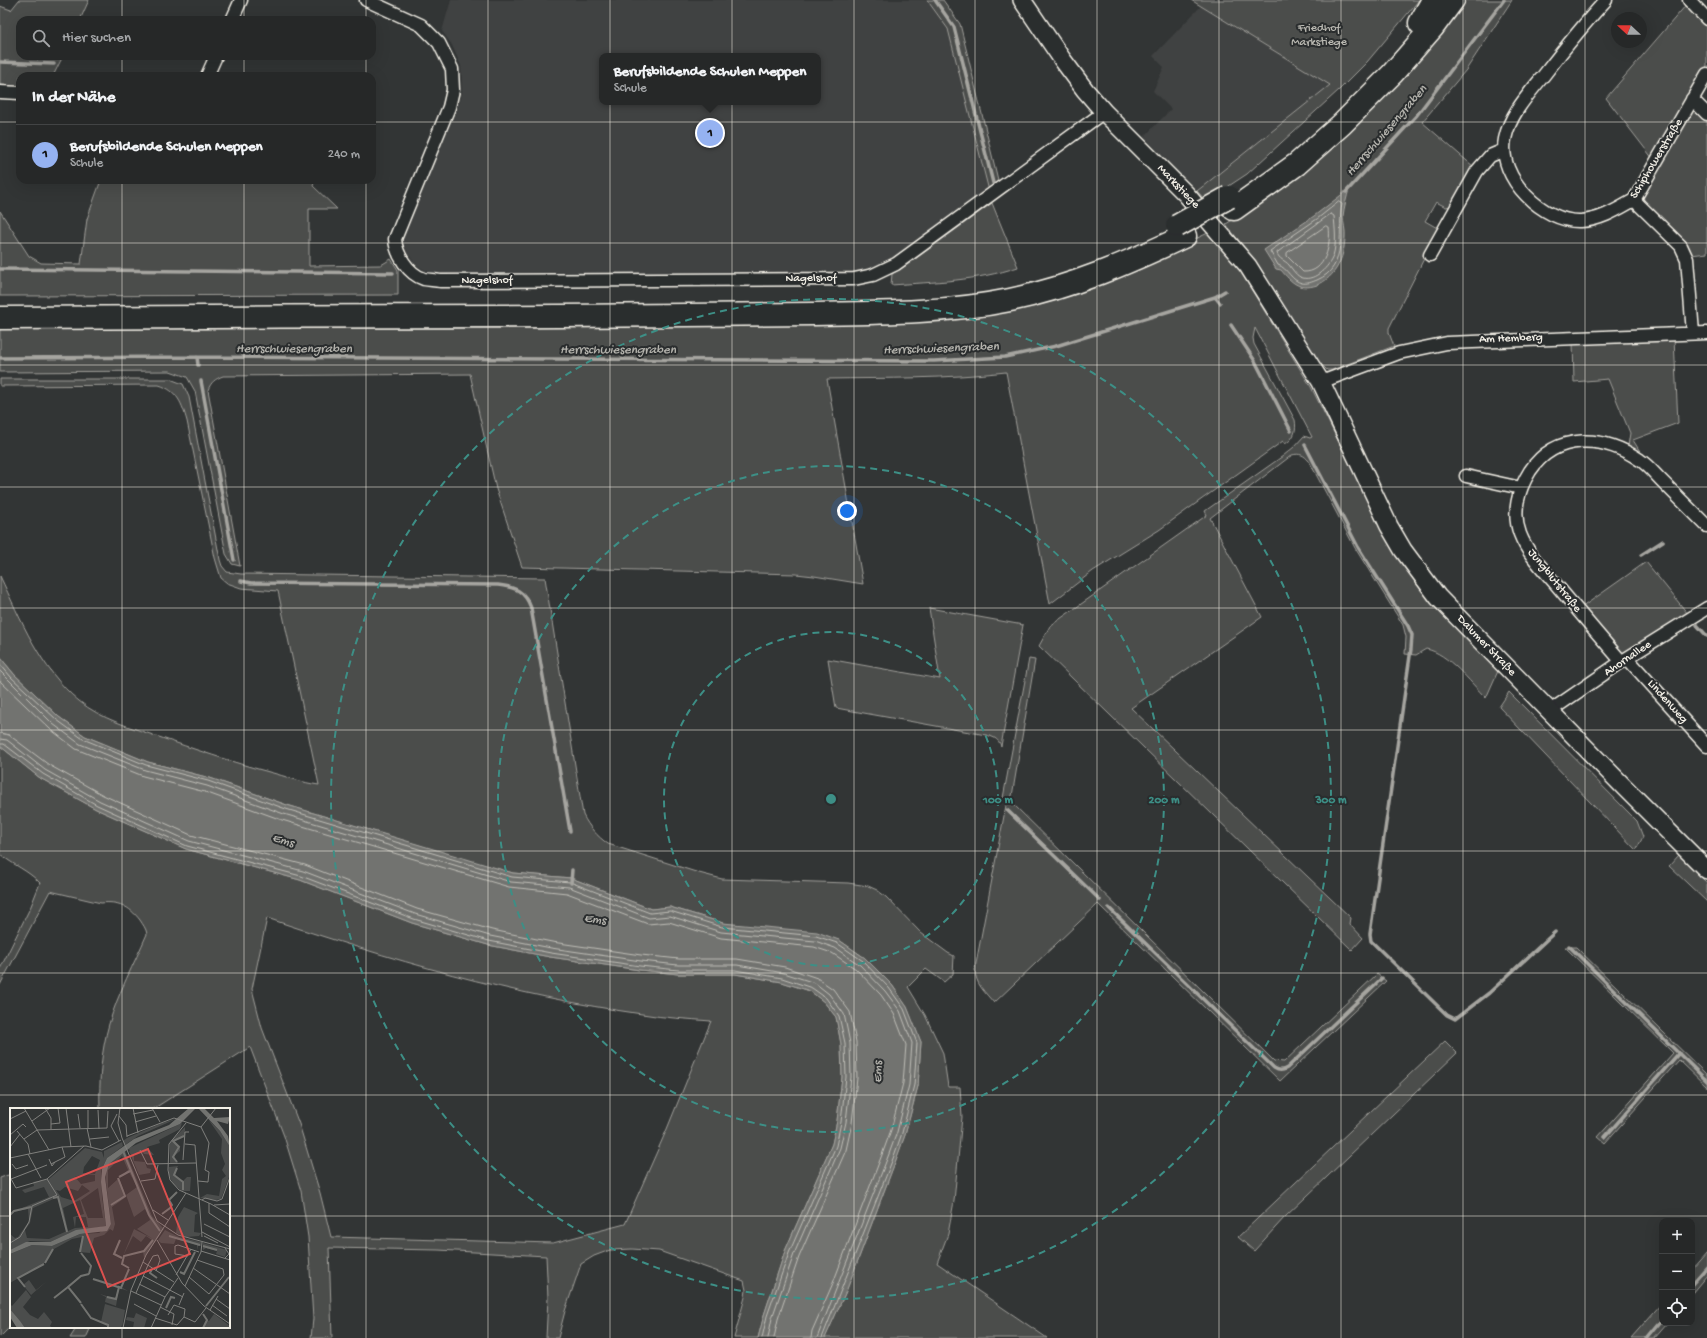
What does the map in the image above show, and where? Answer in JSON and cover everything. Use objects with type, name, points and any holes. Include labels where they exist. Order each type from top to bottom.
[{"type":"highway","points":[[1420,23],[1433,0]]},
{"type":"highway","points":[[1231,203],[1335,114],[1420,23],[1437,0]]},
{"type":"highway","points":[[0,318],[876,313],[958,308],[1008,300],[1057,288],[1101,274],[1138,258],[1181,231],[1297,164],[1342,124],[1392,74],[1453,0]]},
{"type":"highway","points":[[0,306],[740,303],[880,301],[960,294],[1001,288],[1053,275],[1181,231]]},
{"type":"street","points":[[234,16],[241,0]]},
{"type":"street","name":"Nagelshof","points":[[366,0],[421,26],[439,43],[452,69],[453,90],[449,108],[395,239],[395,245],[401,258],[410,271],[423,279],[440,281],[854,279],[873,275],[896,264],[1104,112]]},
{"type":"street","name":"Markstiege","points":[[1022,0],[1085,90],[1104,112],[1186,194],[1241,257],[1256,278],[1321,382]]},
{"type":"street","name":"Schiphowerstraße","points":[[1606,0],[1581,27],[1514,114],[1505,139],[1504,150],[1510,173],[1522,192],[1540,208],[1561,218],[1581,221],[1601,216],[1619,209],[1634,200],[1707,74]]},
{"type":"street","points":[[1689,0],[1707,19]]},
{"type":"street","points":[[208,72],[214,60]]},
{"type":"street","points":[[0,92],[16,93]]},
{"type":"street","points":[[1692,99],[1707,114]]},
{"type":"street","points":[[1430,255],[1477,171],[1490,156],[1504,150]]},
{"type":"street","points":[[1634,200],[1681,246],[1687,259],[1693,333]]},
{"type":"street","name":"Am Hemberg","points":[[1321,382],[1393,355],[1447,343],[1707,333]]},
{"type":"street","name":"Dalumer Straße","points":[[1321,382],[1389,526],[1403,550],[1438,597],[1624,788],[1707,870]]},
{"type":"street","name":"Jungblutstraße","points":[[1624,660],[1527,551],[1517,523],[1517,506],[1521,488],[1534,466],[1546,452],[1560,445],[1580,441],[1597,442],[1614,446],[1641,460],[1707,526]]},
{"type":"street","points":[[1466,476],[1521,488]]},
{"type":"street","name":"Ahornallee","points":[[1550,711],[1624,660],[1707,608]]},
{"type":"street","name":"Lindenweg","points":[[1624,660],[1707,746]]},
{"type":"shaded area","points":[[451,0],[927,0],[948,29],[989,191],[891,261],[854,272],[440,274],[426,271],[416,265],[408,254],[403,243],[403,234],[456,110],[462,92],[461,66],[452,45],[442,31]]},
{"type":"shaded area","points":[[1201,6],[1331,85],[1197,191],[1144,137],[1171,109],[1153,91],[1164,67],[1153,56]]},
{"type":"green space","points":[[19,0],[89,0],[82,16],[16,16],[16,60],[61,60],[55,72],[16,72],[16,89],[0,88],[0,6],[11,10]]},
{"type":"green space","points":[[927,0],[943,0],[960,24],[999,184],[989,191],[948,29]]},
{"type":"green space","name":"Friedhof Markstiege","points":[[1191,0],[1419,0],[1367,62],[1339,90],[1247,174],[1206,201],[1197,191],[1330,85]]},
{"type":"green space","points":[[1460,0],[1512,0],[1466,70],[1422,122],[1474,167],[1451,206],[1446,207],[1436,202],[1425,221],[1439,229],[1389,328],[1389,333],[1394,346],[1332,370],[1327,370],[1319,362],[1258,266],[1226,224],[1258,204]]},
{"type":"green space","points":[[1687,4],[1707,25],[1707,66],[1653,159],[1606,98]]},
{"type":"green space","points":[[1690,111],[1700,112],[1707,117],[1707,253],[1691,255],[1647,205],[1643,195]]},
{"type":"green space","points":[[100,184],[314,184],[313,186],[337,209],[309,209],[309,266],[381,265],[391,259],[398,270],[398,295],[0,296],[0,211],[29,256],[41,263],[81,264],[87,219]]},
{"type":"green space","points":[[992,203],[1018,267],[1003,272],[971,278],[891,285],[892,274],[907,265]]},
{"type":"green space","points":[[1208,233],[1240,271],[1311,387],[1382,528],[1498,671],[1486,698],[1458,669],[1442,656],[1426,649],[1416,655],[1405,654],[1406,637],[1403,625],[1355,548],[1309,461],[1304,456],[1300,454],[1292,455],[1210,518],[1262,617],[1131,708],[1351,918],[1350,924],[1363,938],[1352,950],[1039,646],[1050,626],[1207,515],[1205,511],[1283,456],[1304,436],[1310,438],[1312,437],[1255,328],[1253,338],[1254,344],[1295,420],[1296,427],[1291,440],[1285,444],[1283,441],[1159,530],[1093,571],[1050,604],[1006,372],[939,377],[827,379],[863,584],[796,574],[522,567],[496,489],[470,374],[223,376],[214,381],[208,390],[240,566],[232,564],[226,554],[195,391],[187,377],[170,371],[0,372],[0,329],[527,328],[869,323],[1130,270]]},
{"type":"green space","points":[[1674,339],[1678,423],[1633,440],[1652,471],[1627,452],[1630,433],[1608,379],[1574,382],[1573,342]]},
{"type":"green space","points":[[0,379],[170,379],[183,384],[189,397],[220,560],[222,566],[227,572],[241,574],[545,578],[583,815],[600,838],[608,844],[722,879],[848,883],[868,886],[877,890],[886,897],[921,933],[954,956],[953,974],[944,982],[926,969],[908,987],[925,1015],[943,1053],[948,1087],[960,1087],[962,1117],[954,1201],[948,1234],[937,1263],[1047,1338],[825,1338],[847,1289],[905,1135],[918,1086],[921,1042],[907,1007],[892,985],[865,958],[839,940],[723,923],[670,907],[651,909],[571,878],[513,873],[471,861],[287,805],[210,778],[148,762],[85,736],[59,717],[14,674],[0,657],[0,576],[42,659],[65,688],[79,701],[97,713],[116,722],[227,760],[319,785],[278,591],[241,588],[227,583],[221,578],[215,558],[187,421],[181,404],[175,395],[171,391],[159,385],[0,386]]},
{"type":"green space","points":[[1646,562],[1688,614],[1618,658],[1578,610]]},
{"type":"green space","points":[[929,608],[1023,625],[1001,746],[1000,743],[993,737],[986,735],[836,708],[828,659],[940,679]]},
{"type":"green space","points":[[1029,659],[1035,660],[1011,802],[1274,1061],[1284,1062],[1377,974],[1386,981],[1280,1081],[1098,904],[994,1003],[979,983],[975,974],[975,969],[1007,800],[1003,798]]},
{"type":"green space","points":[[1509,692],[1637,821],[1643,837],[1636,850],[1499,707]]},
{"type":"green space","points":[[0,746],[40,778],[96,809],[186,849],[300,880],[412,923],[488,945],[550,957],[678,974],[735,974],[782,982],[810,991],[824,1002],[836,1017],[841,1044],[842,1077],[837,1121],[832,1144],[785,1251],[758,1338],[734,1338],[745,1297],[746,1290],[744,1281],[659,1251],[632,1249],[610,1250],[594,1256],[581,1264],[565,1311],[558,1338],[546,1338],[548,1298],[546,1256],[438,1250],[329,1248],[332,1338],[311,1338],[313,1319],[308,1237],[301,1191],[284,1136],[250,1047],[155,1108],[100,1108],[101,1066],[106,1035],[117,1001],[147,934],[146,930],[136,915],[123,906],[113,903],[101,903],[50,891],[0,985],[0,969],[31,906],[40,883],[0,854]],"holes":[[[267,918],[359,948],[452,975],[547,997],[651,1015],[711,1021],[667,1129],[625,1224],[553,1243],[331,1237],[320,1193],[299,1124],[262,1028],[252,989]]]},
{"type":"green space","points":[[1679,855],[1707,883],[1707,902],[1669,866]]},
{"type":"green space","points":[[1565,947],[1576,947],[1707,1075],[1707,1087],[1679,1060],[1605,1143],[1598,1137],[1673,1053]]},
{"type":"green space","points":[[1445,1041],[1457,1053],[1285,1217],[1254,1251],[1238,1237]]},
{"type":"green space","points":[[10,1174],[10,1327],[0,1337],[0,1178]]},
{"type":"green space","points":[[1707,1252],[1707,1275],[1695,1289],[1695,1266]]},
{"type":"green space","points":[[1659,1306],[1659,1326],[1664,1326],[1654,1338],[1631,1338]]},
{"type":"green space","points":[[76,1328],[91,1328],[86,1338],[70,1338]]},
{"type":"water","points":[[1349,189],[1343,216],[1345,232],[1343,253],[1338,266],[1324,282],[1317,285],[1305,287],[1292,282],[1281,270],[1276,269],[1264,250],[1314,216]]},
{"type":"water","name":"Ems","points":[[0,657],[14,674],[59,717],[85,736],[148,762],[210,778],[287,805],[513,873],[571,878],[651,909],[670,907],[723,923],[817,932],[839,940],[865,958],[892,985],[907,1007],[921,1042],[918,1086],[905,1135],[897,1157],[847,1289],[825,1338],[758,1338],[785,1251],[832,1144],[837,1121],[842,1077],[841,1044],[836,1017],[824,1002],[810,991],[782,982],[735,974],[678,974],[640,970],[550,957],[488,945],[412,923],[300,880],[186,849],[96,809],[40,778],[0,746]]},
{"type":"waterway","points":[[935,0],[954,27],[993,183]]},
{"type":"waterway","name":"Herrschwiesengraben","points":[[1346,192],[1417,115],[1504,0]]},
{"type":"waterway","points":[[0,62],[54,64]]},
{"type":"waterway","points":[[0,269],[393,273]]},
{"type":"waterway","name":"Herrschwiesengraben","points":[[0,358],[197,357],[934,361],[1005,357],[1056,346],[1215,297],[1225,291]]},
{"type":"waterway","name":"Herrschwiesengraben","points":[[1215,297],[1220,303]]},
{"type":"waterway","points":[[1231,325],[1255,361],[1291,431]]},
{"type":"waterway","name":"Herrschwiesengraben","points":[[197,357],[198,365]]},
{"type":"waterway","points":[[201,381],[234,560]]},
{"type":"waterway","points":[[1305,445],[1358,547],[1408,626],[1412,635],[1370,934],[1371,941],[1447,1015],[1455,1019],[1489,993],[1555,932]]},
{"type":"waterway","points":[[1641,555],[1663,541]]},
{"type":"waterway","points":[[241,581],[251,583],[498,585],[519,591],[529,602],[531,608],[570,831]]},
{"type":"waterway","points":[[1697,625],[1707,636]]},
{"type":"waterway","points":[[1007,810],[1100,900]]},
{"type":"waterway","points":[[571,883],[572,870]]},
{"type":"waterway","points":[[1109,908],[1274,1068],[1279,1070],[1287,1068],[1382,978]]},
{"type":"waterway","points":[[1569,946],[1707,1081]]},
{"type":"waterway","points":[[1605,1137],[1679,1053]]},
{"type":"waterway","points":[[1695,1281],[1707,1267]]},
{"type":"waterway","points":[[1647,1338],[1659,1324]]},
{"type":"place","name":"Berufsbildende Schulen Meppen","points":[[710,133]]}]
